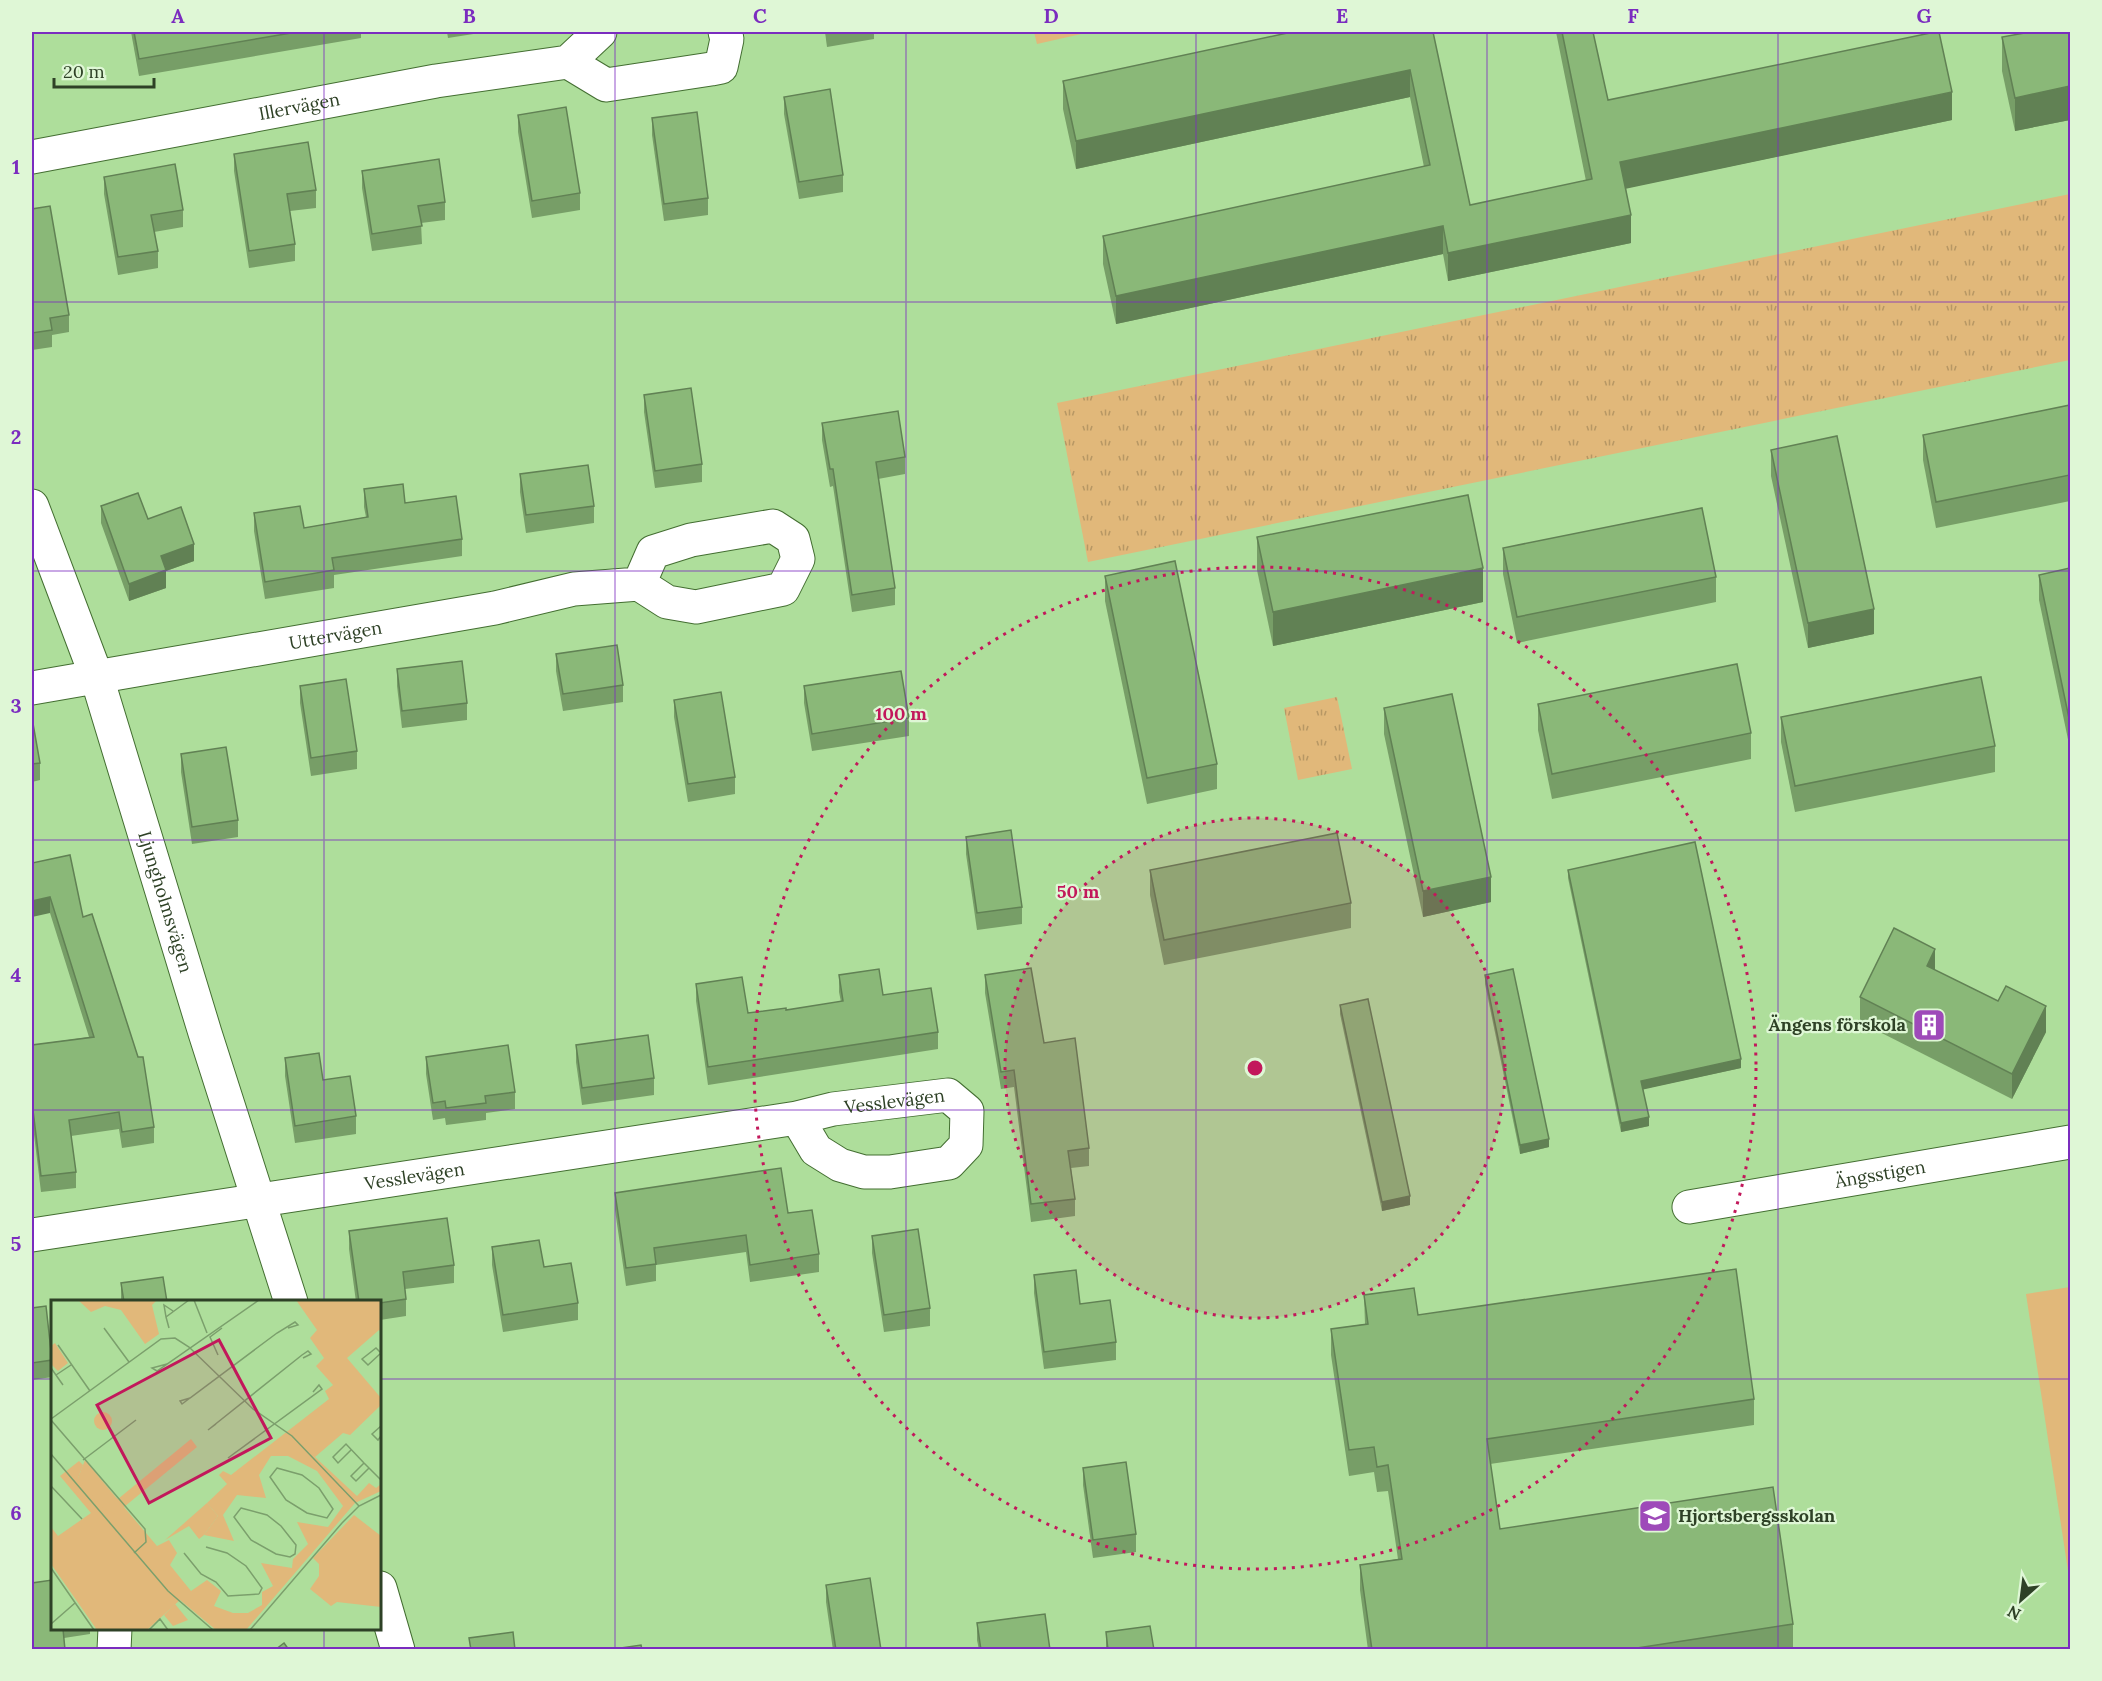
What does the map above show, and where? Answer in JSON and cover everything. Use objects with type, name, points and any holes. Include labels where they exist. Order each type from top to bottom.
[{"type":"street","points":[[600,32],[568,62],[606,85],[722,67],[727,39],[725,32]]},
{"type":"street","name":"Illervägen","points":[[32,157],[436,81],[568,62]]},
{"type":"street","name":"Ljungholmsvägen","points":[[32,506],[97,678],[205,1033],[260,1199],[290,1300]]},
{"type":"street","name":"Uttervägen","points":[[32,688],[495,608],[574,589],[639,584]]},
{"type":"street","name":"Vesslevägen","points":[[32,1234],[797,1118]]},
{"type":"street","name":"Ängsstigen","points":[[1689,1207],[2070,1142]]},
{"type":"street","points":[[381,1591],[399,1650]]},
{"type":"street","points":[[114,1650],[115,1630]]},
{"type":"green space","points":[[1034,32],[1090,32],[1037,44]]},
{"type":"green space","points":[[2070,194],[2070,360],[1088,562],[1057,403]]},
{"type":"green space","points":[[1337,697],[1352,769],[1298,780],[1284,708]]},
{"type":"green space","points":[[2070,1287],[2070,1584],[2026,1294]]},
{"type":"building","points":[[134,32],[297,32],[139,59]]},
{"type":"building","points":[[1292,32],[1433,32],[1470,205],[1592,179],[1562,32],[1593,32],[1608,100],[1935,32],[1939,32],[1952,92],[1620,162],[1631,215],[1448,253],[1443,226],[1116,296],[1103,236],[1430,165],[1410,70],[1076,141],[1063,81]]},
{"type":"building","points":[[2030,32],[2070,32],[2070,86],[2015,98],[2002,37]]},
{"type":"building","points":[[830,89],[843,175],[799,182],[784,97]]},
{"type":"building","points":[[566,107],[580,193],[532,201],[518,115]]},
{"type":"building","points":[[697,112],[708,198],[664,204],[652,118]]},
{"type":"building","points":[[308,142],[316,190],[287,194],[295,244],[249,251],[234,154]]},
{"type":"building","points":[[439,159],[445,202],[418,206],[422,226],[372,234],[362,171]]},
{"type":"building","points":[[175,164],[183,210],[151,215],[158,251],[118,257],[104,177]]},
{"type":"building","points":[[50,206],[69,315],[50,318],[52,330],[32,333],[32,209]]},
{"type":"building","points":[[691,388],[702,464],[655,471],[644,395]]},
{"type":"building","points":[[2070,405],[2070,475],[1936,502],[1923,435]]},
{"type":"building","points":[[898,411],[905,457],[876,462],[895,588],[852,595],[833,469],[830,469],[822,423]]},
{"type":"building","points":[[1837,436],[1874,609],[1808,623],[1771,450]]},
{"type":"building","points":[[588,465],[594,506],[526,515],[520,474]]},
{"type":"building","points":[[403,484],[405,503],[456,496],[462,539],[332,558],[334,570],[265,582],[254,513],[300,506],[304,528],[368,517],[364,489]]},
{"type":"building","points":[[138,493],[148,519],[181,507],[194,544],[161,556],[166,570],[129,584],[101,506]]},
{"type":"building","points":[[1468,495],[1483,568],[1273,612],[1257,537]]},
{"type":"building","points":[[1702,508],[1716,577],[1517,617],[1503,548]]},
{"type":"building","points":[[1175,561],[1217,764],[1147,778],[1105,576]]},
{"type":"building","points":[[2070,568],[2070,723],[2039,575]]},
{"type":"building","points":[[617,645],[623,685],[563,694],[556,654]]},
{"type":"building","points":[[462,661],[467,703],[402,711],[397,669]]},
{"type":"building","points":[[1737,664],[1751,733],[1552,774],[1538,704]]},
{"type":"building","points":[[901,671],[909,718],[812,734],[804,686]]},
{"type":"building","points":[[1981,677],[1995,746],[1795,786],[1781,717]]},
{"type":"building","points":[[346,679],[357,751],[311,758],[300,686]]},
{"type":"building","points":[[721,692],[735,777],[688,784],[674,700]]},
{"type":"building","points":[[1452,694],[1491,877],[1423,891],[1384,708]]},
{"type":"building","points":[[32,718],[40,763],[32,764]]},
{"type":"building","points":[[226,747],[238,820],[192,827],[181,754]]},
{"type":"building","points":[[1011,830],[1022,907],[977,913],[966,837]]},
{"type":"building","points":[[1337,833],[1351,903],[1164,940],[1150,870]]},
{"type":"building","points":[[1695,842],[1741,1059],[1641,1081],[1649,1117],[1621,1123],[1568,870]]},
{"type":"building","points":[[70,855],[83,917],[92,914],[138,1057],[143,1057],[154,1127],[122,1132],[119,1112],[69,1120],[76,1172],[41,1176],[32,1102],[32,1045],[94,1037],[50,897],[32,901],[32,863]]},
{"type":"building","name":"Ängens förskola","points":[[1894,928],[1935,949],[1927,966],[1998,1001],[2006,986],[2046,1006],[2012,1074],[1860,997]]},
{"type":"building","points":[[1031,968],[1044,1043],[1075,1038],[1089,1148],[1068,1151],[1075,1199],[1031,1204],[1014,1070],[1001,1072],[985,975]]},
{"type":"building","points":[[879,969],[883,995],[931,988],[938,1032],[708,1067],[696,984],[742,977],[748,1013],[786,1008],[786,1010],[843,1001],[839,975]]},
{"type":"building","points":[[1513,969],[1549,1139],[1520,1145],[1485,975]]},
{"type":"building","points":[[1368,999],[1410,1196],[1382,1202],[1340,1005]]},
{"type":"building","points":[[648,1035],[654,1078],[582,1088],[576,1045]]},
{"type":"building","points":[[508,1045],[515,1092],[485,1096],[486,1103],[446,1108],[445,1101],[433,1103],[426,1057]]},
{"type":"building","points":[[319,1053],[323,1080],[350,1076],[356,1116],[295,1126],[285,1058]]},
{"type":"building","points":[[781,1168],[788,1213],[812,1210],[819,1254],[750,1265],[746,1235],[654,1248],[656,1264],[626,1268],[615,1193]]},
{"type":"building","points":[[447,1218],[454,1265],[403,1272],[406,1299],[381,1303],[381,1300],[359,1300],[349,1231]]},
{"type":"building","points":[[918,1229],[930,1308],[884,1315],[872,1236]]},
{"type":"building","points":[[539,1240],[544,1267],[571,1263],[578,1303],[503,1315],[492,1247]]},
{"type":"building","points":[[1736,1269],[1754,1399],[1487,1439],[1500,1529],[1773,1487],[1793,1624],[1624,1650],[1372,1650],[1360,1565],[1402,1559],[1388,1465],[1377,1467],[1374,1447],[1349,1450],[1331,1329],[1368,1324],[1364,1295],[1414,1288],[1418,1315]]},
{"type":"building","points":[[1076,1270],[1080,1304],[1110,1300],[1116,1342],[1044,1352],[1034,1275]]},
{"type":"building","points":[[163,1277],[167,1300],[124,1300],[121,1283]]},
{"type":"building","points":[[46,1306],[51,1360],[32,1363],[32,1308]]},
{"type":"building","points":[[1126,1462],[1136,1534],[1093,1540],[1083,1468]]},
{"type":"building","points":[[870,1578],[881,1650],[836,1650],[826,1585]]},
{"type":"building","points":[[51,1580],[51,1630],[63,1630],[65,1650],[32,1650],[32,1583]]},
{"type":"building","points":[[1045,1614],[1050,1650],[981,1650],[977,1623]]},
{"type":"building","points":[[1150,1626],[1154,1650],[1108,1650],[1106,1632]]},
{"type":"building","points":[[513,1632],[515,1650],[471,1650],[469,1638]]},
{"type":"building","points":[[284,1643],[289,1650],[275,1650]]},
{"type":"building","points":[[641,1645],[642,1650],[607,1650]]},
{"type":"place","name":"Ängens förskola","points":[[1929,1025]]},
{"type":"place","name":"Hjortsbergsskolan","points":[[1655,1516]]}]
